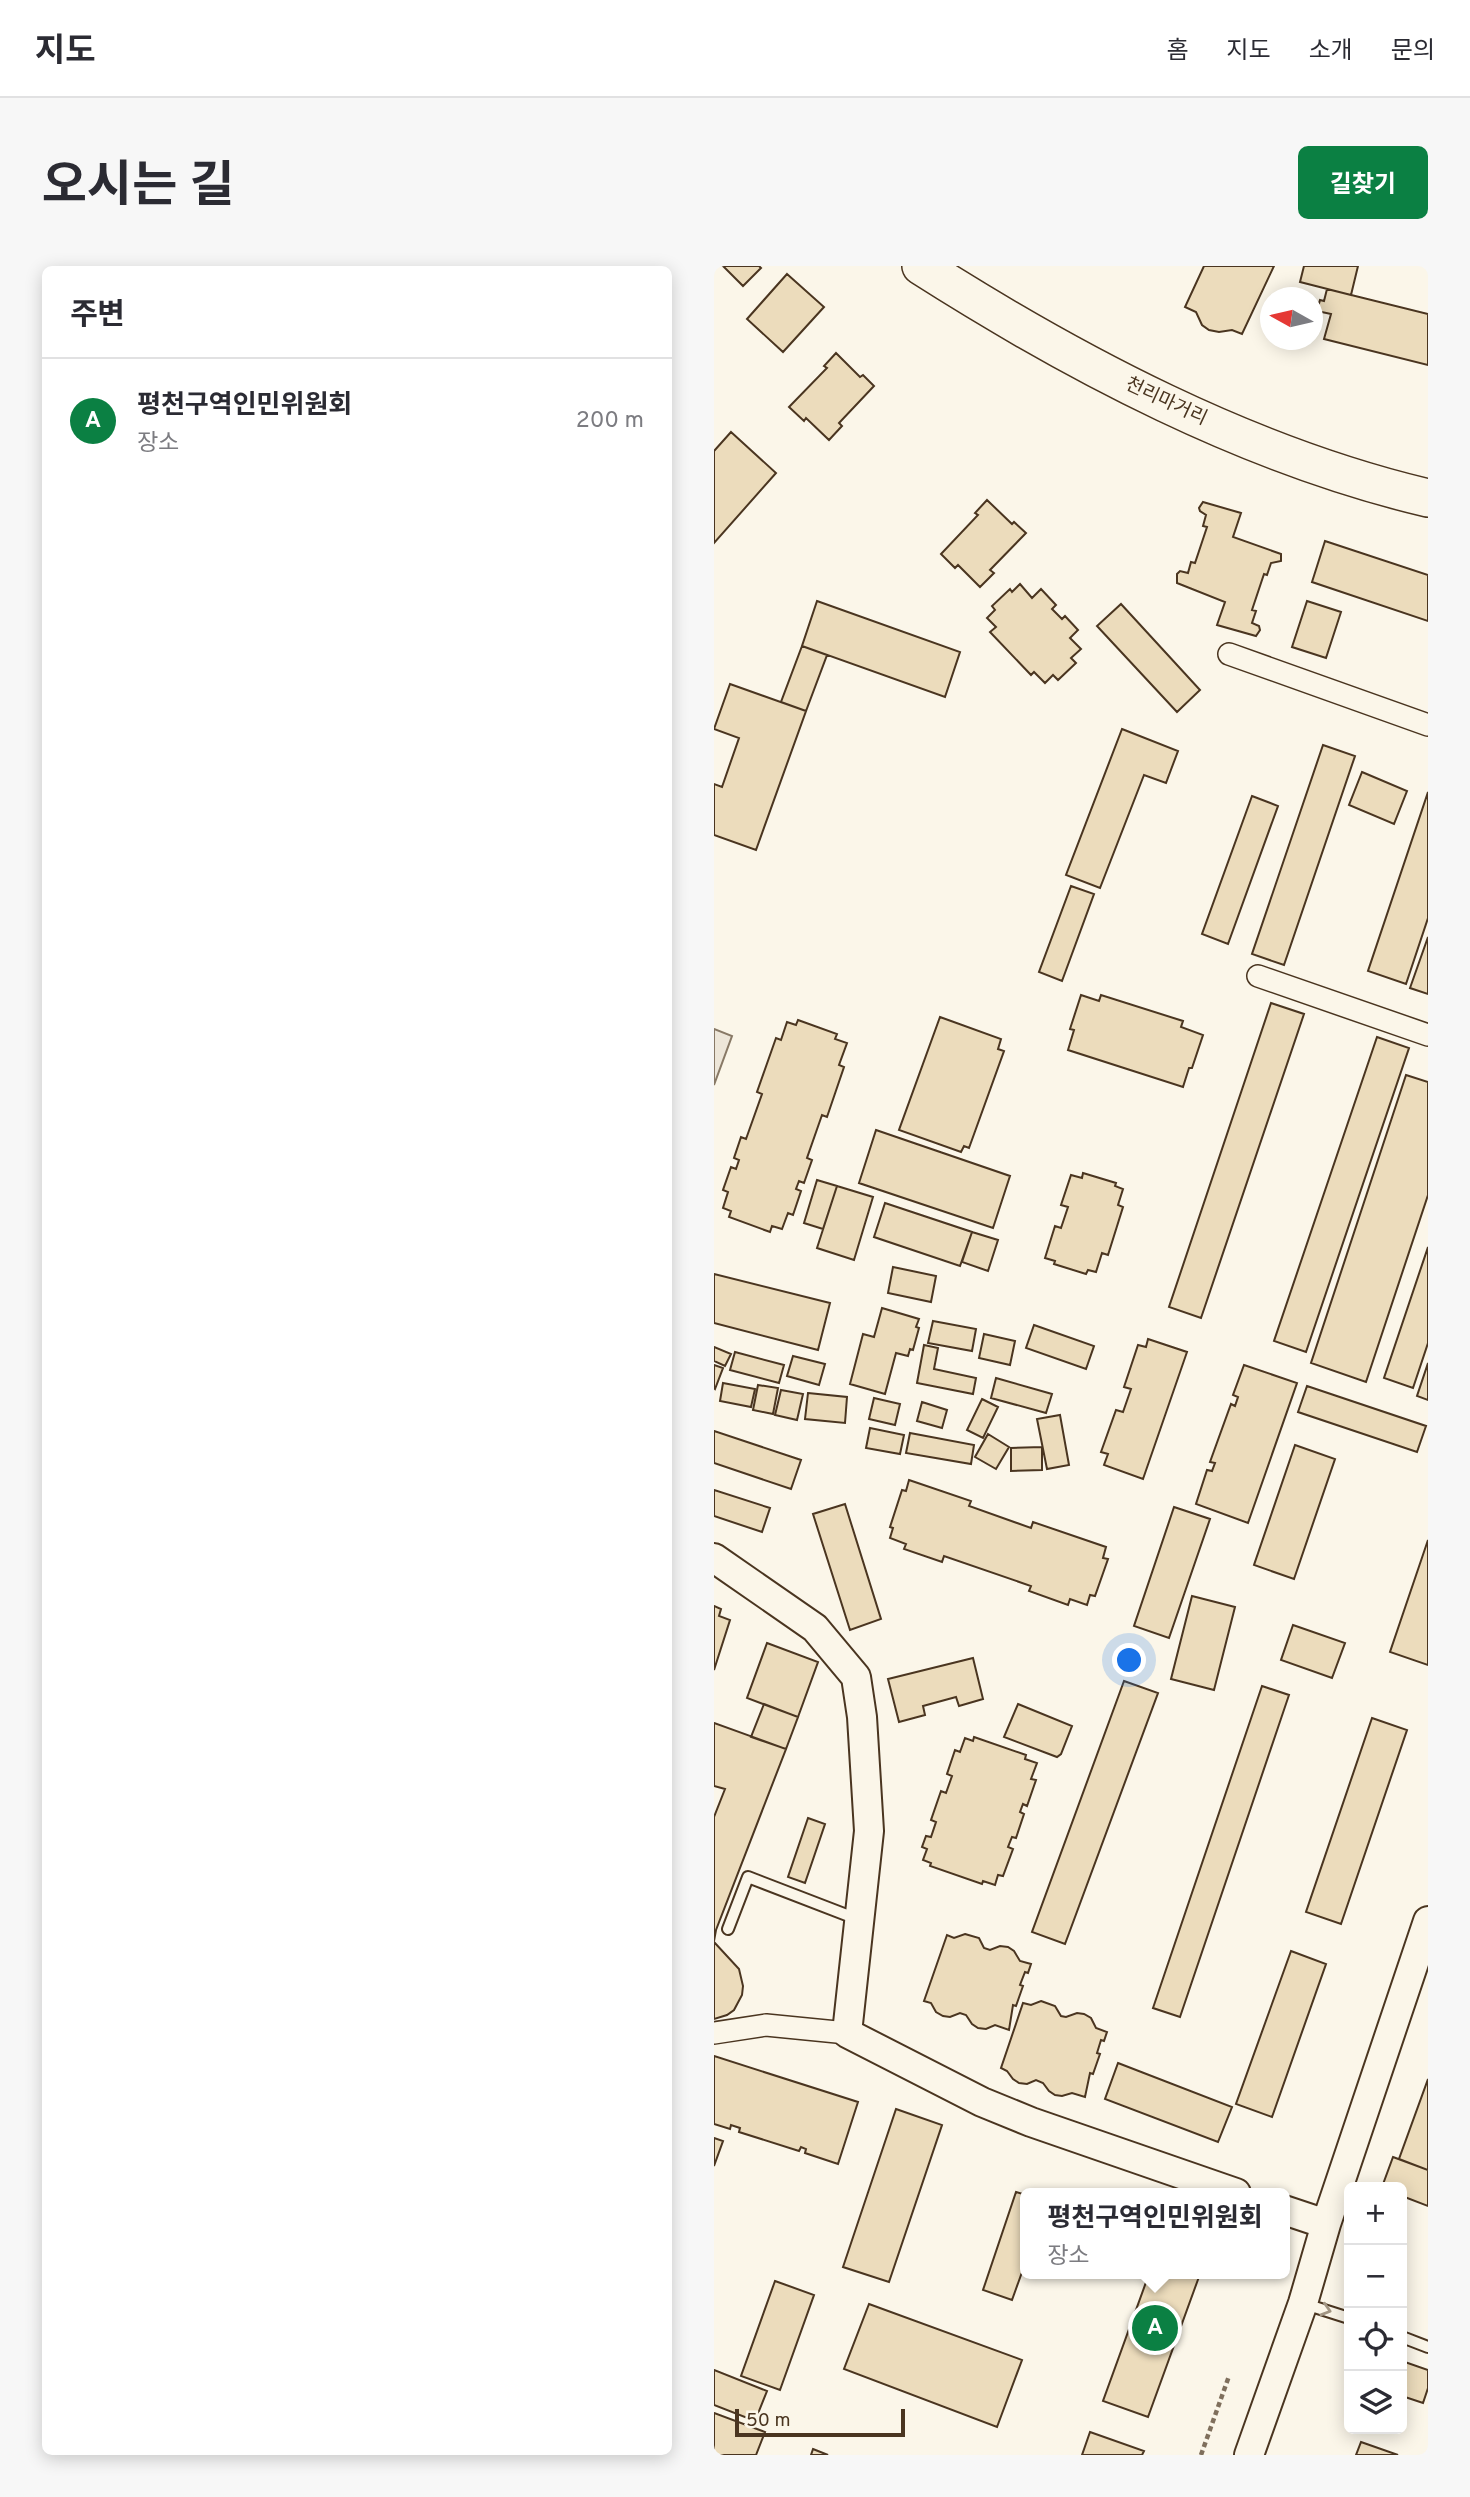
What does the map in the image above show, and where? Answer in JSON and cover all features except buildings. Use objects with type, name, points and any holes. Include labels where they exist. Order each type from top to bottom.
[{"type":"highway","name":"천리마거리","points":[[921,266],[1012,323],[1093,368],[1190,415],[1292,456],[1381,487],[1428,498]]},
{"type":"street","points":[[1229,654],[1428,725]]},
{"type":"street","points":[[1258,976],[1428,1035]]},
{"type":"street","points":[[714,1558],[815,1628],[856,1676],[862,1717],[869,1831],[847,2033]]},
{"type":"street","points":[[1249,2455],[1303,2303],[1326,2224],[1428,1921]]},
{"type":"street","points":[[714,2033],[766,2025],[847,2033],[982,2102],[1031,2122],[1222,2188]]},
{"type":"street","points":[[1290,2212],[1326,2224]]},
{"type":"lane","points":[[728,1929],[748,1877],[859,1920]]},
{"type":"lane","points":[[1303,2303],[1344,2316]]},
{"type":"lane","points":[[1407,2339],[1428,2347]]},
{"type":"path","points":[[1201,2455],[1229,2376]]},
{"type":"shaded area","points":[[714,1029],[732,1036],[714,1085]]},
{"type":"place","name":"평천구역인민위원회","points":[[1155,2328]]}]
